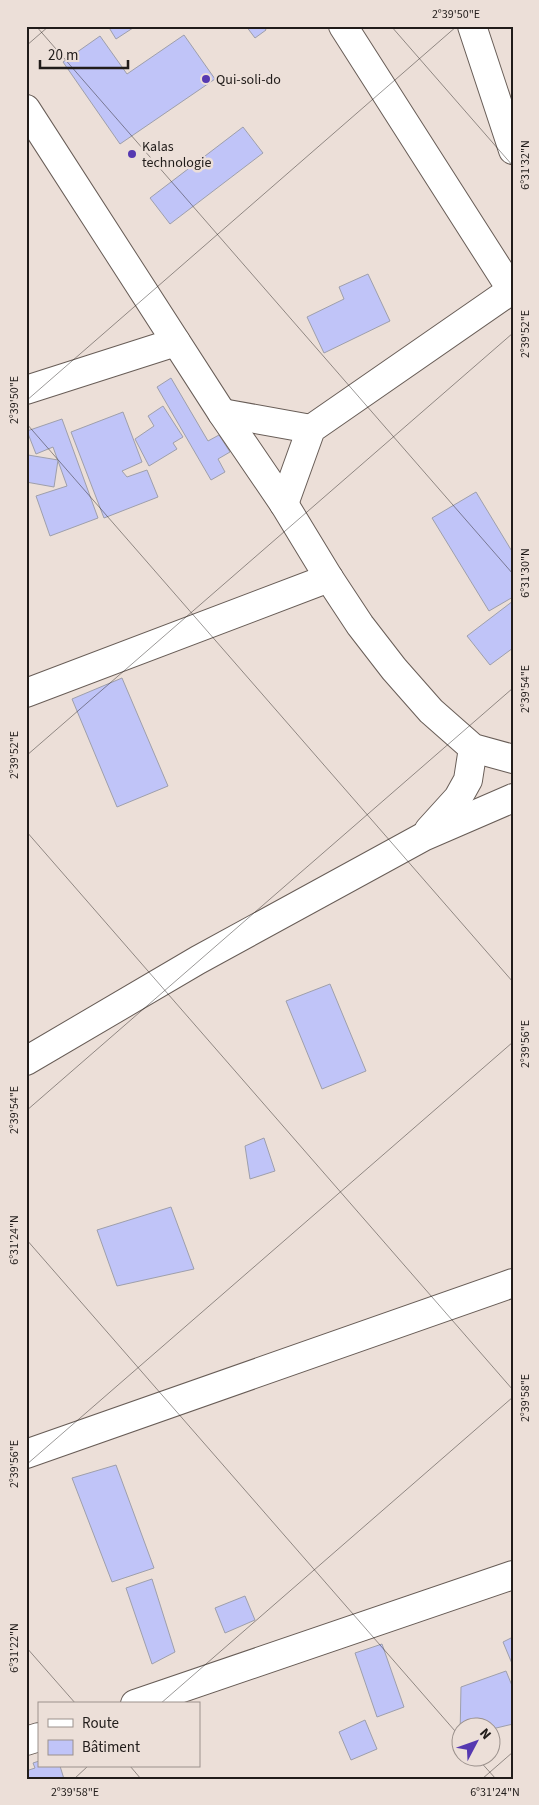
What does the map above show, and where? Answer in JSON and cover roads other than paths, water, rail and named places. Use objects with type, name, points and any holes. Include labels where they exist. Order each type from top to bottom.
[{"type":"street","points":[[284,504],[311,428],[512,289],[343,26]]},
{"type":"street","points":[[472,26],[513,150]]},
{"type":"street","points":[[26,109],[222,414],[284,504],[360,625],[394,669],[431,711],[473,748],[513,759]]},
{"type":"street","points":[[26,390],[176,342]]},
{"type":"street","points":[[222,414],[311,428]]},
{"type":"street","points":[[26,693],[329,578]]},
{"type":"street","points":[[423,837],[458,798],[468,780],[473,748]]},
{"type":"street","points":[[26,1061],[198,960],[423,837],[513,798]]},
{"type":"street","points":[[26,1454],[513,1283]]},
{"type":"street","points":[[141,1702],[513,1575]]},
{"type":"street","points":[[26,1741],[38,1737]]},
{"type":"place","name":"Qui-soli-do","points":[[206,79]]},
{"type":"place","name":"Kalas technologie","points":[[132,154]]}]
